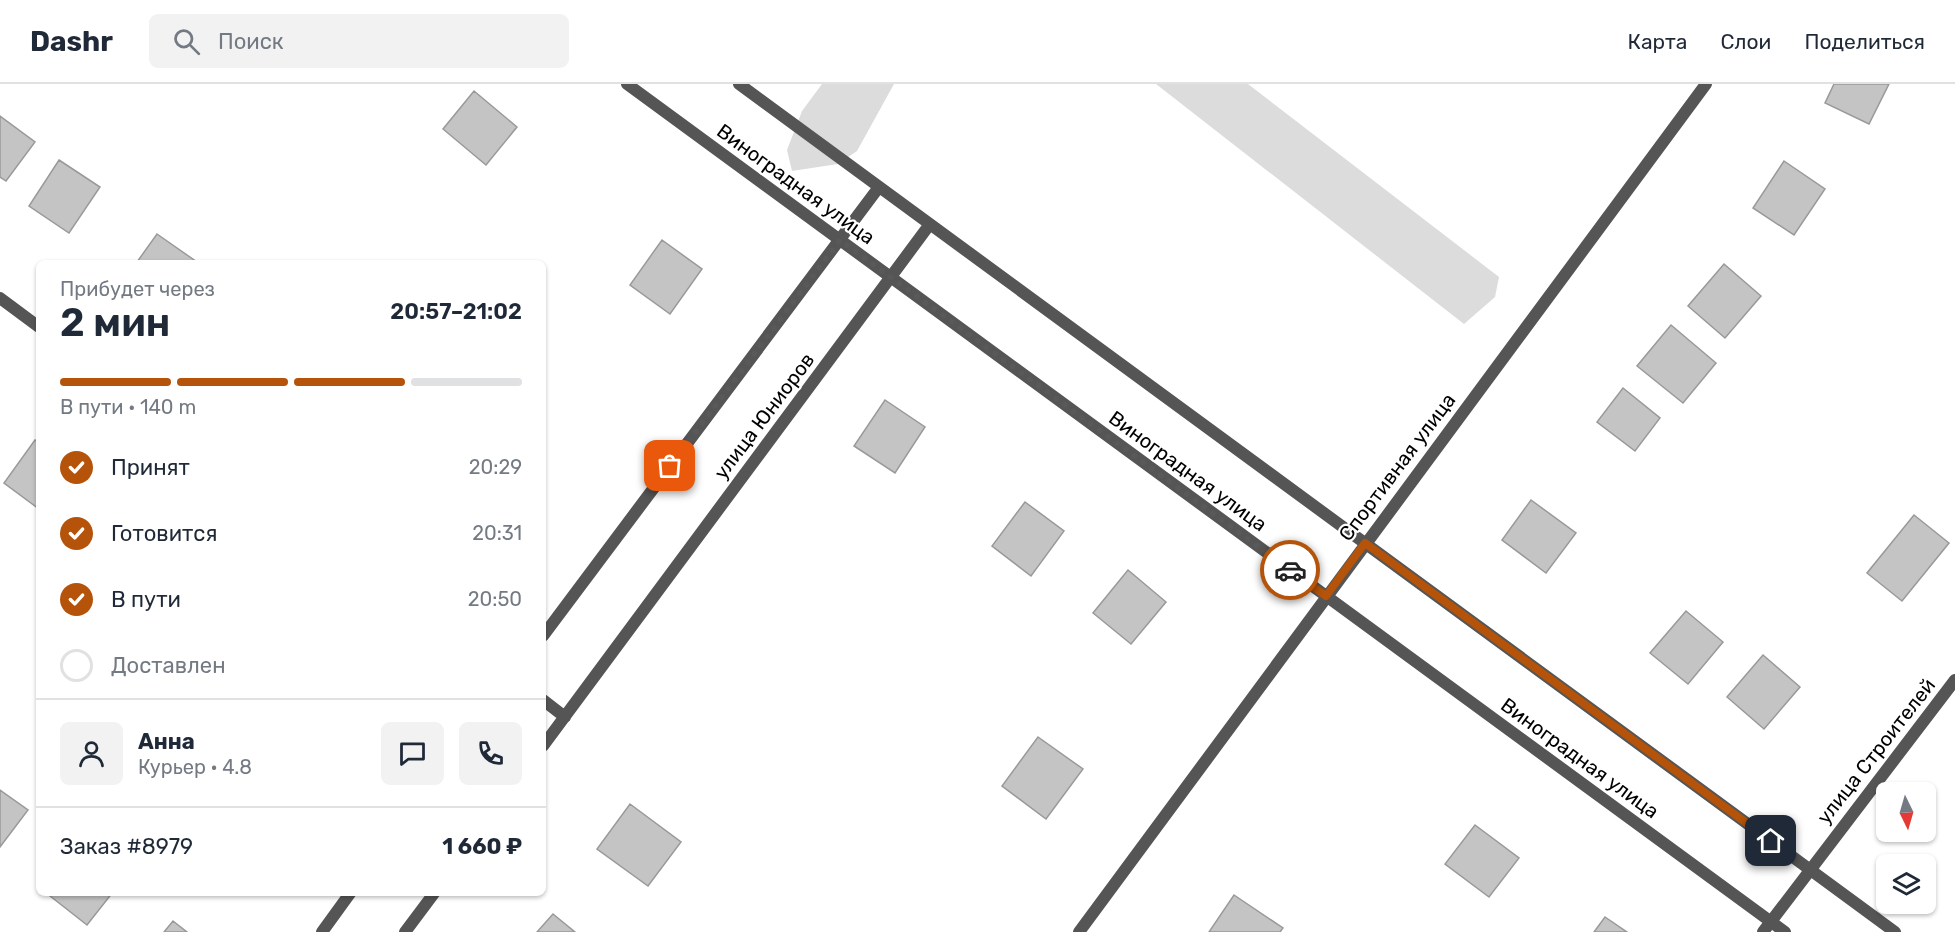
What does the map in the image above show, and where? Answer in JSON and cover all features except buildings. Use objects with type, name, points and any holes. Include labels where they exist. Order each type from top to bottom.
[{"type":"street","name":"Виноградная улица","points":[[627,84],[1326,596],[1767,927],[1785,932]]},
{"type":"street","points":[[739,84],[1894,932]]},
{"type":"street","name":"Спортивная улица","points":[[1079,932],[1706,84]]},
{"type":"street","points":[[546,632],[879,187]]},
{"type":"street","name":"улица Юниоров","points":[[546,743],[930,225]]},
{"type":"street","points":[[0,298],[36,325]]},
{"type":"street","name":"улица Строителей","points":[[1767,927],[1955,680]]},
{"type":"street","points":[[546,702],[565,717]]},
{"type":"street","points":[[322,932],[348,896]]},
{"type":"street","points":[[405,932],[432,896]]},
{"type":"shaded area","points":[[822,84],[894,84],[857,151],[838,164],[792,171],[787,150],[802,111]]},
{"type":"shaded area","points":[[1156,84],[1248,84],[1499,277],[1495,297],[1464,324]]},
{"type":"way so far","points":[[670,466],[840,240],[1290,570]]},
{"type":"route","points":[[1290,570],[1326,596],[1365,543],[1771,841]]}]
